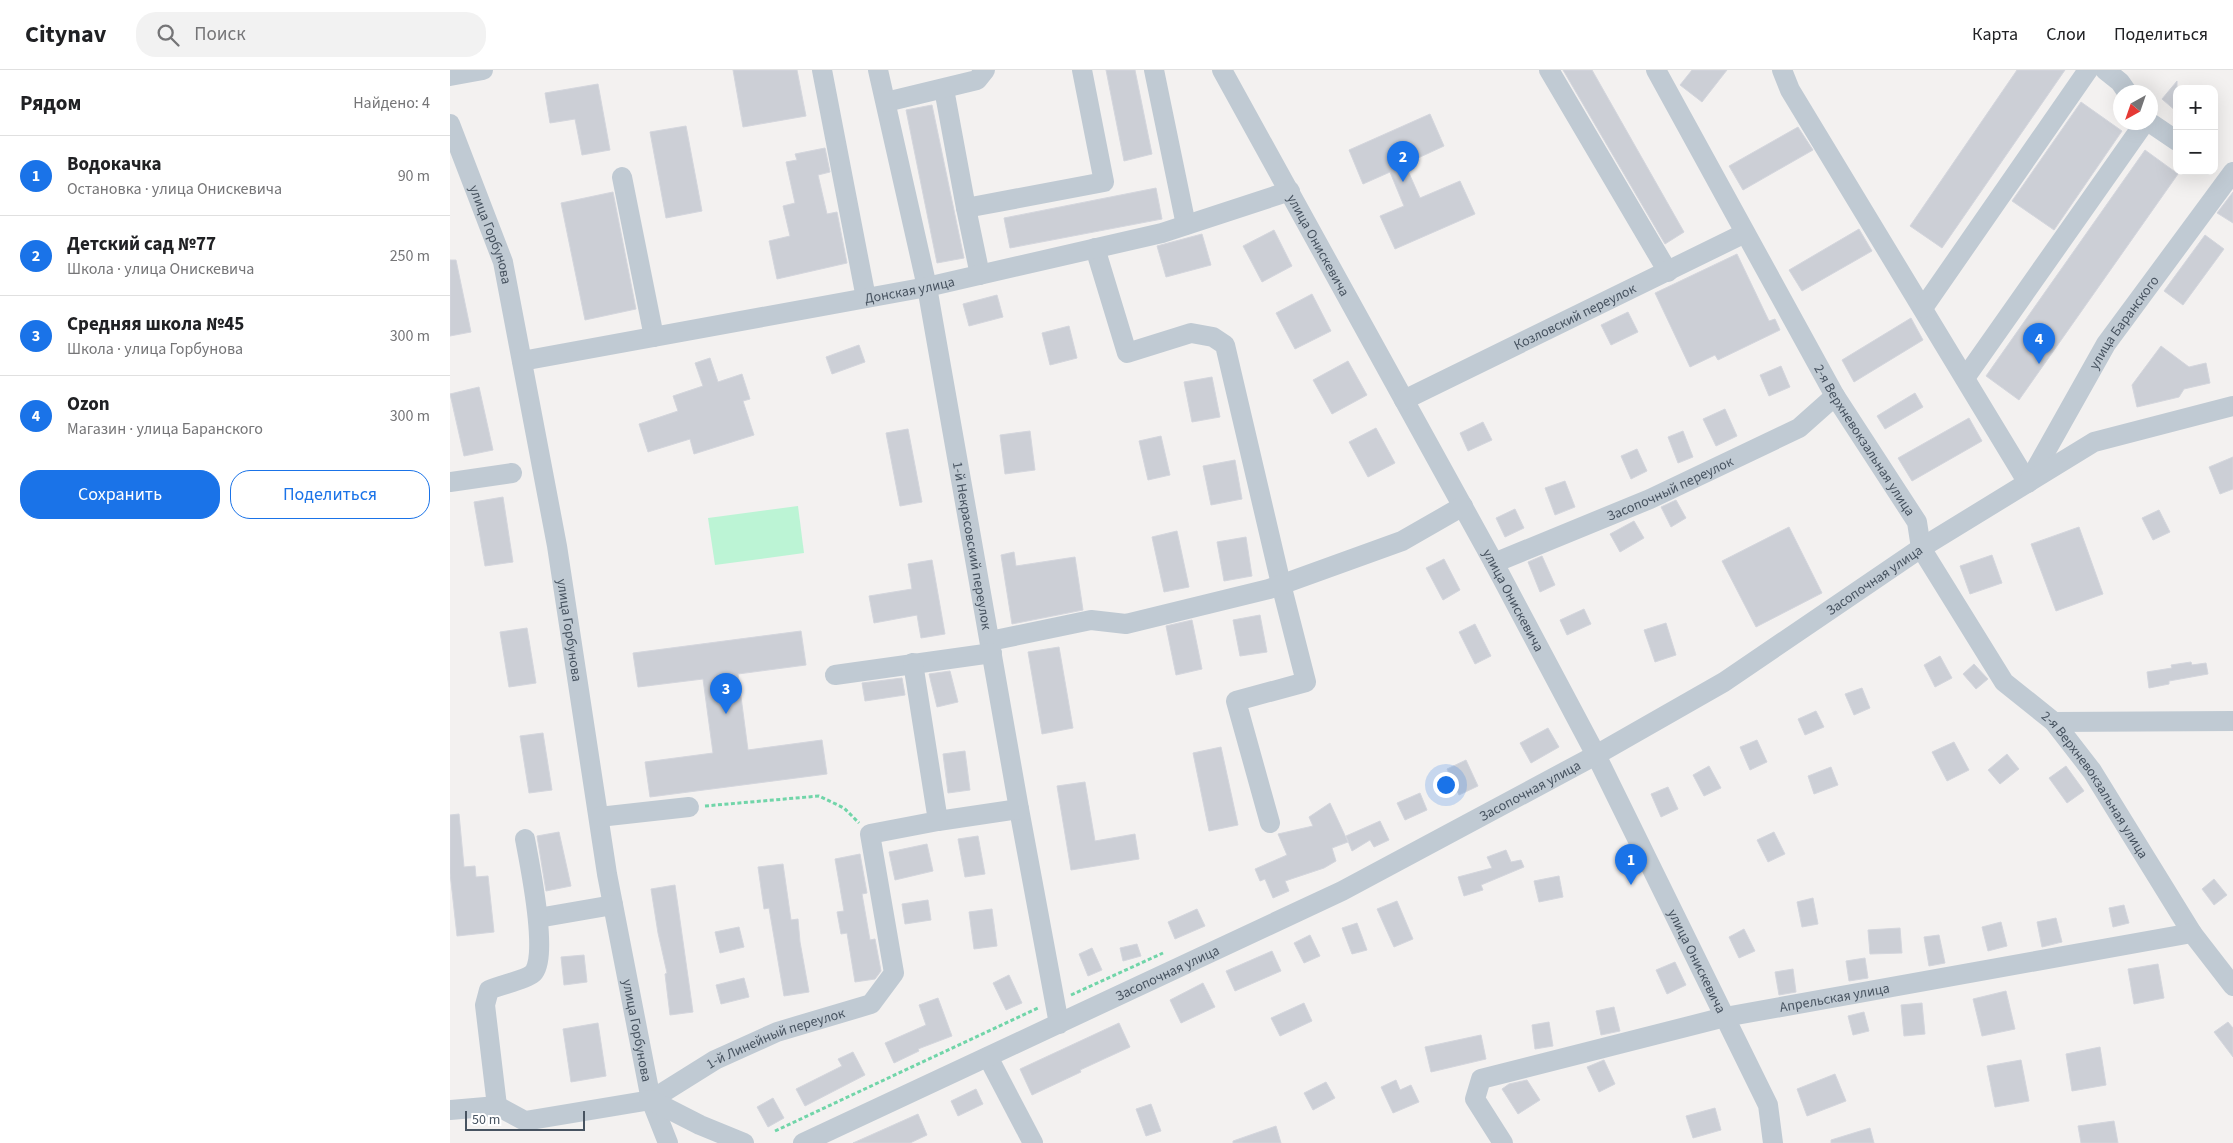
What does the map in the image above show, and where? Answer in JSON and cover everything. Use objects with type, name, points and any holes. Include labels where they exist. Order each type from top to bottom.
[{"type":"street","points":[[450,76],[483,70]]},
{"type":"street","points":[[822,70],[866,298]]},
{"type":"street","name":"1-й Некрасовский переулок","points":[[878,70],[928,287],[1019,809],[1059,1024]]},
{"type":"street","points":[[886,102],[977,80],[985,70]]},
{"type":"street","points":[[966,208],[1104,182],[1082,70]]},
{"type":"street","points":[[1154,70],[1186,225]]},
{"type":"street","name":"улица Онискевича","points":[[1222,70],[1463,506],[1596,755],[1768,1105],[1773,1143]]},
{"type":"street","points":[[1549,70],[1668,272]]},
{"type":"street","name":"2-я Верхневокзальная улица","points":[[1656,70],[1835,396],[1917,522],[1921,548],[2004,682],[2054,722],[2092,771],[2192,933],[2233,986]]},
{"type":"street","points":[[1782,70],[1790,90],[2028,483]]},
{"type":"street","points":[[1922,308],[2088,70]]},
{"type":"street","points":[[2105,70],[2122,85]]},
{"type":"street","points":[[944,89],[980,275]]},
{"type":"street","name":"улица Горбунова","points":[[450,124],[503,262],[557,546],[613,904],[651,1100],[668,1143]]},
{"type":"street","points":[[2158,128],[2173,139]]},
{"type":"street","points":[[1965,378],[2139,130]]},
{"type":"street","name":"улица Баранского","points":[[2028,483],[2106,344],[2225,172]]},
{"type":"street","points":[[622,177],[654,337]]},
{"type":"street","name":"Донская улица","points":[[522,361],[928,287],[1162,233],[1290,191]]},
{"type":"street","name":"Козловский переулок","points":[[1404,400],[1745,233]]},
{"type":"street","points":[[1095,248],[1127,354],[1191,333],[1213,337],[1225,345],[1280,584],[1306,682],[1236,701],[1270,823]]},
{"type":"street","name":"Засопочный переулок","points":[[1494,563],[1650,499],[1799,428],[1835,396]]},
{"type":"street","name":"Засопочная улица","points":[[803,1143],[1342,891],[1596,755],[1724,682],[1921,548],[2094,442],[2233,406]]},
{"type":"street","points":[[450,482],[512,473]]},
{"type":"street","points":[[835,675],[913,663],[991,647],[1091,620],[1126,624],[1269,589],[1402,541],[1463,506]]},
{"type":"street","points":[[913,663],[938,821]]},
{"type":"street","points":[[2054,722],[2233,721]]},
{"type":"street","points":[[599,817],[689,807]]},
{"type":"street","points":[[870,834],[938,821],[1019,809]]},
{"type":"street","name":"1-й Линейный переулок","points":[[651,1100],[714,1060],[778,1032],[871,1004],[894,973],[870,834]]},
{"type":"street","points":[[497,1106],[485,1005],[489,990],[532,974],[538,965],[538,918],[525,838]]},
{"type":"street","points":[[538,918],[613,904]]},
{"type":"street","name":"Апрельская улица","points":[[1503,1143],[1476,1099],[1481,1079],[1725,1017],[2192,933]]},
{"type":"street","points":[[988,1057],[1034,1143]]},
{"type":"street","points":[[450,1110],[497,1106],[525,1121],[651,1100],[700,1125],[744,1143]]},
{"type":"path","points":[[689,807],[819,796],[844,808],[870,834]]},
{"type":"path","points":[[1071,995],[1171,950]]},
{"type":"path","points":[[775,1131],[1041,1007]]},
{"type":"green space","points":[[798,506],[804,553],[715,565],[708,518]]},
{"type":"building","points":[[733,70],[797,70],[806,116],[743,127]]},
{"type":"building","points":[[1106,70],[1135,70],[1152,154],[1124,161]]},
{"type":"building","points":[[1563,70],[1592,70],[1684,232],[1665,244]]},
{"type":"building","points":[[1692,70],[1727,70],[1702,102],[1680,85]]},
{"type":"building","points":[[2017,70],[2065,70],[1942,248],[1910,226]]},
{"type":"building","points":[[598,84],[610,150],[582,155],[575,119],[550,123],[545,93]]},
{"type":"building","points":[[2173,86],[2173,109],[2162,99]]},
{"type":"building","points":[[2081,102],[2113,125],[2113,130],[2122,131],[2054,230],[2012,201]]},
{"type":"building","points":[[932,105],[964,258],[937,263],[906,110]]},
{"type":"building","points":[[1430,114],[1444,146],[1405,164],[1420,198],[1460,181],[1475,214],[1395,249],[1380,216],[1404,206],[1390,172],[1363,184],[1349,150]]},
{"type":"building","points":[[686,126],[702,211],[666,218],[650,132]]},
{"type":"building","points":[[1798,127],[1813,150],[1743,190],[1729,166]]},
{"type":"building","points":[[825,148],[830,172],[818,175],[827,214],[837,212],[847,263],[777,279],[769,241],[790,236],[783,206],[795,203],[786,162],[797,160],[795,154]]},
{"type":"building","points":[[2145,150],[2173,170],[2173,175],[2177,175],[2019,400],[1986,376]]},
{"type":"building","points":[[1156,188],[1162,219],[1010,248],[1004,218]]},
{"type":"building","points":[[613,192],[636,309],[585,320],[561,203]]},
{"type":"building","points":[[2233,192],[2233,223],[2217,213]]},
{"type":"building","points":[[1859,229],[1872,251],[1802,291],[1789,270]]},
{"type":"building","points":[[1274,230],[1292,266],[1262,282],[1243,246]]},
{"type":"building","points":[[1202,234],[1211,265],[1166,277],[1157,246]]},
{"type":"building","points":[[2205,235],[2224,249],[2183,305],[2164,291]]},
{"type":"building","points":[[1737,254],[1769,321],[1775,319],[1780,330],[1718,360],[1715,355],[1690,367],[1655,293]]},
{"type":"building","points":[[450,260],[456,260],[471,332],[450,336]]},
{"type":"building","points":[[1312,294],[1331,331],[1295,349],[1276,313]]},
{"type":"building","points":[[997,295],[1003,317],[969,326],[963,304]]},
{"type":"building","points":[[1628,312],[1638,332],[1611,345],[1601,325]]},
{"type":"building","points":[[1911,318],[1923,340],[1854,382],[1842,360]]},
{"type":"building","points":[[1069,326],[1077,358],[1050,365],[1042,333]]},
{"type":"building","points":[[859,345],[865,362],[832,374],[826,357]]},
{"type":"building","points":[[2161,346],[2189,367],[2206,363],[2210,383],[2184,389],[2179,397],[2137,407],[2132,385]]},
{"type":"building","points":[[710,358],[718,382],[742,374],[750,399],[743,401],[754,435],[694,454],[690,439],[648,452],[639,424],[678,411],[673,396],[703,386],[695,363]]},
{"type":"building","points":[[1348,361],[1367,395],[1332,414],[1313,380]]},
{"type":"building","points":[[1781,366],[1790,387],[1769,396],[1760,375]]},
{"type":"building","points":[[1212,377],[1220,417],[1192,422],[1184,382]]},
{"type":"building","points":[[479,387],[493,450],[464,456],[450,394]]},
{"type":"building","points":[[1915,393],[1923,407],[1885,429],[1877,416]]},
{"type":"building","points":[[1725,409],[1737,436],[1716,446],[1703,419]]},
{"type":"building","points":[[1969,418],[1982,441],[1912,481],[1898,458]]},
{"type":"building","points":[[1483,422],[1492,440],[1468,451],[1460,433]]},
{"type":"building","points":[[1376,428],[1395,463],[1368,477],[1349,442]]},
{"type":"building","points":[[908,429],[922,502],[900,506],[886,433]]},
{"type":"building","points":[[1030,431],[1035,470],[1005,474],[1000,435]]},
{"type":"building","points":[[1683,431],[1693,457],[1678,463],[1668,437]]},
{"type":"building","points":[[1161,436],[1170,475],[1148,480],[1139,441]]},
{"type":"building","points":[[1637,449],[1647,471],[1631,479],[1621,456]]},
{"type":"building","points":[[2233,457],[2233,489],[2220,494],[2209,467]]},
{"type":"building","points":[[1235,460],[1242,499],[1211,505],[1203,466]]},
{"type":"building","points":[[1565,481],[1575,507],[1555,515],[1545,488]]},
{"type":"building","points":[[503,497],[513,562],[485,566],[474,502]]},
{"type":"building","points":[[1676,500],[1686,518],[1671,527],[1661,507]]},
{"type":"building","points":[[1515,509],[1524,528],[1505,537],[1496,518]]},
{"type":"building","points":[[2159,510],[2170,532],[2153,540],[2142,518]]},
{"type":"building","points":[[1634,521],[1644,538],[1620,552],[1610,534]]},
{"type":"building","points":[[1789,527],[1822,593],[1756,627],[1722,561]]},
{"type":"building","points":[[2079,527],[2103,594],[2056,611],[2031,544]]},
{"type":"building","points":[[1177,531],[1189,587],[1164,592],[1152,537]]},
{"type":"building","points":[[1246,537],[1252,576],[1224,581],[1217,542]]},
{"type":"building","points":[[1014,552],[1016,566],[1075,557],[1083,610],[1012,624],[1001,555]]},
{"type":"building","points":[[1992,555],[2002,583],[1970,594],[1960,566]]},
{"type":"building","points":[[1542,556],[1555,585],[1540,592],[1528,562]]},
{"type":"building","points":[[1444,559],[1460,590],[1443,600],[1426,568]]},
{"type":"building","points":[[932,560],[945,634],[921,638],[917,615],[874,623],[869,596],[912,589],[908,564]]},
{"type":"building","points":[[1584,609],[1591,624],[1567,635],[1560,620]]},
{"type":"building","points":[[1260,615],[1267,652],[1240,656],[1233,620]]},
{"type":"building","points":[[1192,620],[1202,669],[1176,675],[1166,626]]},
{"type":"building","points":[[1666,623],[1676,655],[1655,662],[1644,630]]},
{"type":"building","points":[[1475,624],[1491,656],[1475,664],[1459,632]]},
{"type":"building","points":[[527,628],[536,683],[509,687],[500,632]]},
{"type":"building","points":[[801,631],[806,665],[738,674],[748,750],[822,740],[827,774],[650,797],[645,762],[713,753],[703,679],[638,687],[633,653]]},
{"type":"building","points":[[1059,647],[1073,728],[1042,734],[1028,652]]},
{"type":"building","points":[[1940,656],[1952,678],[1935,687],[1924,665]]},
{"type":"building","points":[[2191,662],[2192,665],[2206,663],[2208,674],[2169,681],[2169,684],[2149,688],[2147,672],[2172,668],[2171,665]]},
{"type":"building","points":[[1974,664],[1988,679],[1976,689],[1963,674]]},
{"type":"building","points":[[950,671],[958,702],[937,707],[929,674]]},
{"type":"building","points":[[902,678],[905,695],[865,701],[862,683]]},
{"type":"building","points":[[1862,688],[1870,708],[1854,715],[1845,694]]},
{"type":"building","points":[[1816,711],[1824,727],[1805,735],[1798,719]]},
{"type":"building","points":[[1548,728],[1559,747],[1531,763],[1520,743]]},
{"type":"building","points":[[543,733],[552,790],[529,793],[520,736]]},
{"type":"building","points":[[1757,740],[1767,762],[1750,770],[1740,747]]},
{"type":"building","points":[[1954,742],[1969,770],[1947,781],[1932,752]]},
{"type":"building","points":[[1221,747],[1238,825],[1209,831],[1193,753]]},
{"type":"building","points":[[965,751],[970,790],[948,793],[943,754]]},
{"type":"building","points":[[2007,754],[2019,769],[2000,784],[1988,770]]},
{"type":"building","points":[[1466,760],[1478,786],[1459,795],[1447,769]]},
{"type":"building","points":[[1709,766],[1721,788],[1704,796],[1693,775]]},
{"type":"building","points":[[2066,766],[2084,791],[2067,803],[2049,778]]},
{"type":"building","points":[[1831,767],[1838,785],[1814,794],[1808,776]]},
{"type":"building","points":[[1085,782],[1095,841],[1135,834],[1139,859],[1071,870],[1057,786]]},
{"type":"building","points":[[1668,787],[1678,809],[1661,817],[1651,794]]},
{"type":"building","points":[[1420,793],[1427,810],[1405,820],[1397,803]]},
{"type":"building","points":[[1330,803],[1348,842],[1332,848],[1336,861],[1324,868],[1285,881],[1289,891],[1273,898],[1265,879],[1260,881],[1255,869],[1287,855],[1278,834],[1313,826],[1309,817]]},
{"type":"building","points":[[459,814],[464,867],[475,866],[476,877],[488,876],[494,932],[457,936],[450,873],[450,815]]},
{"type":"building","points":[[1380,821],[1389,840],[1374,847],[1370,840],[1352,851],[1346,836]]},
{"type":"building","points":[[559,832],[571,886],[546,891],[537,836]]},
{"type":"building","points":[[1774,832],[1785,854],[1768,862],[1757,840]]},
{"type":"building","points":[[978,836],[985,874],[965,877],[958,839]]},
{"type":"building","points":[[927,844],[933,871],[895,880],[889,852]]},
{"type":"building","points":[[1506,850],[1511,862],[1521,860],[1524,867],[1481,885],[1483,890],[1464,896],[1458,877],[1492,868],[1487,857]]},
{"type":"building","points":[[860,854],[867,893],[862,894],[870,940],[875,939],[881,971],[875,979],[855,982],[847,933],[841,934],[837,912],[844,911],[835,859]]},
{"type":"building","points":[[783,864],[791,920],[798,919],[809,992],[784,996],[769,908],[764,909],[758,867]]},
{"type":"building","points":[[1559,876],[1563,897],[1539,902],[1534,881]]},
{"type":"building","points":[[2214,879],[2227,895],[2214,905],[2202,889]]},
{"type":"building","points":[[675,885],[693,1012],[670,1015],[665,974],[667,973],[651,889]]},
{"type":"building","points":[[1813,898],[1818,924],[1802,927],[1797,902]]},
{"type":"building","points":[[928,900],[931,920],[905,924],[902,904]]},
{"type":"building","points":[[1397,901],[1413,939],[1394,947],[1377,909]]},
{"type":"building","points":[[2124,905],[2129,923],[2113,927],[2109,908]]},
{"type":"building","points":[[992,909],[997,946],[974,949],[969,912]]},
{"type":"building","points":[[1197,909],[1205,926],[1175,939],[1168,922]]},
{"type":"building","points":[[2056,918],[2062,942],[2042,947],[2037,922]]},
{"type":"building","points":[[2001,922],[2007,946],[1988,951],[1982,927]]},
{"type":"building","points":[[1357,923],[1367,950],[1352,954],[1342,928]]},
{"type":"building","points":[[739,927],[744,947],[720,953],[715,932]]},
{"type":"building","points":[[1900,928],[1902,953],[1870,954],[1868,930]]},
{"type":"building","points":[[1744,929],[1755,951],[1739,958],[1729,937]]},
{"type":"building","points":[[1310,935],[1320,956],[1304,963],[1294,943]]},
{"type":"building","points":[[1939,935],[1945,963],[1929,966],[1924,937]]},
{"type":"building","points":[[1137,944],[1141,956],[1123,961],[1120,948]]},
{"type":"building","points":[[1092,948],[1102,970],[1088,976],[1079,954]]},
{"type":"building","points":[[1272,951],[1281,971],[1235,991],[1226,971]]},
{"type":"building","points":[[584,955],[587,982],[564,985],[561,957]]},
{"type":"building","points":[[1865,958],[1868,978],[1849,981],[1846,961]]},
{"type":"building","points":[[1675,962],[1686,985],[1667,994],[1656,970]]},
{"type":"building","points":[[2158,964],[2164,998],[2134,1004],[2128,969]]},
{"type":"building","points":[[1793,969],[1796,992],[1779,995],[1775,972]]},
{"type":"building","points":[[1009,975],[1022,1003],[1006,1010],[993,983]]},
{"type":"building","points":[[744,978],[749,997],[721,1004],[716,985]]},
{"type":"building","points":[[1203,983],[1215,1007],[1181,1023],[1170,1000]]},
{"type":"building","points":[[2006,991],[2015,1029],[1982,1036],[1973,999]]},
{"type":"building","points":[[938,998],[952,1036],[918,1049],[919,1051],[894,1063],[885,1043],[926,1025],[919,1005]]},
{"type":"building","points":[[1304,1003],[1312,1021],[1280,1036],[1271,1018]]},
{"type":"building","points":[[1922,1003],[1925,1034],[1904,1036],[1901,1005]]},
{"type":"building","points":[[1614,1007],[1620,1031],[1601,1035],[1596,1011]]},
{"type":"building","points":[[1864,1012],[1869,1031],[1853,1035],[1848,1016]]},
{"type":"building","points":[[1549,1022],[1553,1046],[1535,1049],[1532,1025]]},
{"type":"building","points":[[2228,1022],[2233,1028],[2233,1057],[2214,1032]]},
{"type":"building","points":[[598,1023],[606,1076],[571,1082],[563,1029]]},
{"type":"building","points":[[1119,1023],[1130,1047],[1032,1095],[1020,1069]]},
{"type":"building","points":[[1481,1035],[1486,1059],[1431,1072],[1425,1047]]},
{"type":"building","points":[[2100,1047],[2106,1085],[2072,1091],[2066,1054]]},
{"type":"building","points":[[853,1052],[865,1075],[805,1106],[796,1089],[842,1066],[838,1059]]},
{"type":"building","points":[[1604,1060],[1615,1084],[1599,1092],[1587,1067]]},
{"type":"building","points":[[2021,1060],[2029,1101],[1995,1107],[1987,1066]]},
{"type":"building","points":[[1835,1074],[1846,1101],[1807,1116],[1797,1089]]},
{"type":"building","points":[[1396,1080],[1400,1090],[1411,1085],[1419,1102],[1393,1113],[1381,1087]]},
{"type":"building","points":[[1527,1080],[1540,1100],[1518,1114],[1502,1089],[1509,1084]]},
{"type":"building","points":[[1326,1082],[1335,1098],[1313,1110],[1304,1093]]},
{"type":"building","points":[[976,1089],[983,1104],[958,1116],[951,1101]]},
{"type":"building","points":[[773,1098],[784,1118],[768,1127],[757,1107]]},
{"type":"building","points":[[1151,1104],[1161,1131],[1146,1136],[1136,1109]]},
{"type":"building","points":[[1715,1108],[1721,1130],[1693,1138],[1686,1116]]},
{"type":"building","points":[[918,1114],[927,1135],[910,1143],[853,1143]]},
{"type":"building","points":[[2114,1121],[2118,1143],[2081,1143],[2078,1126]]},
{"type":"building","points":[[1276,1126],[1281,1143],[1233,1143],[1233,1141]]},
{"type":"building","points":[[1870,1128],[1874,1143],[1831,1143],[1831,1140]]},
{"type":"place","name":"Детский сад №77","points":[[1403,182]]},
{"type":"place","name":"Ozon","points":[[2039,364]]},
{"type":"place","name":"Средняя школа №45","points":[[726,714]]},
{"type":"place","name":"Водокачка","points":[[1631,885]]}]
